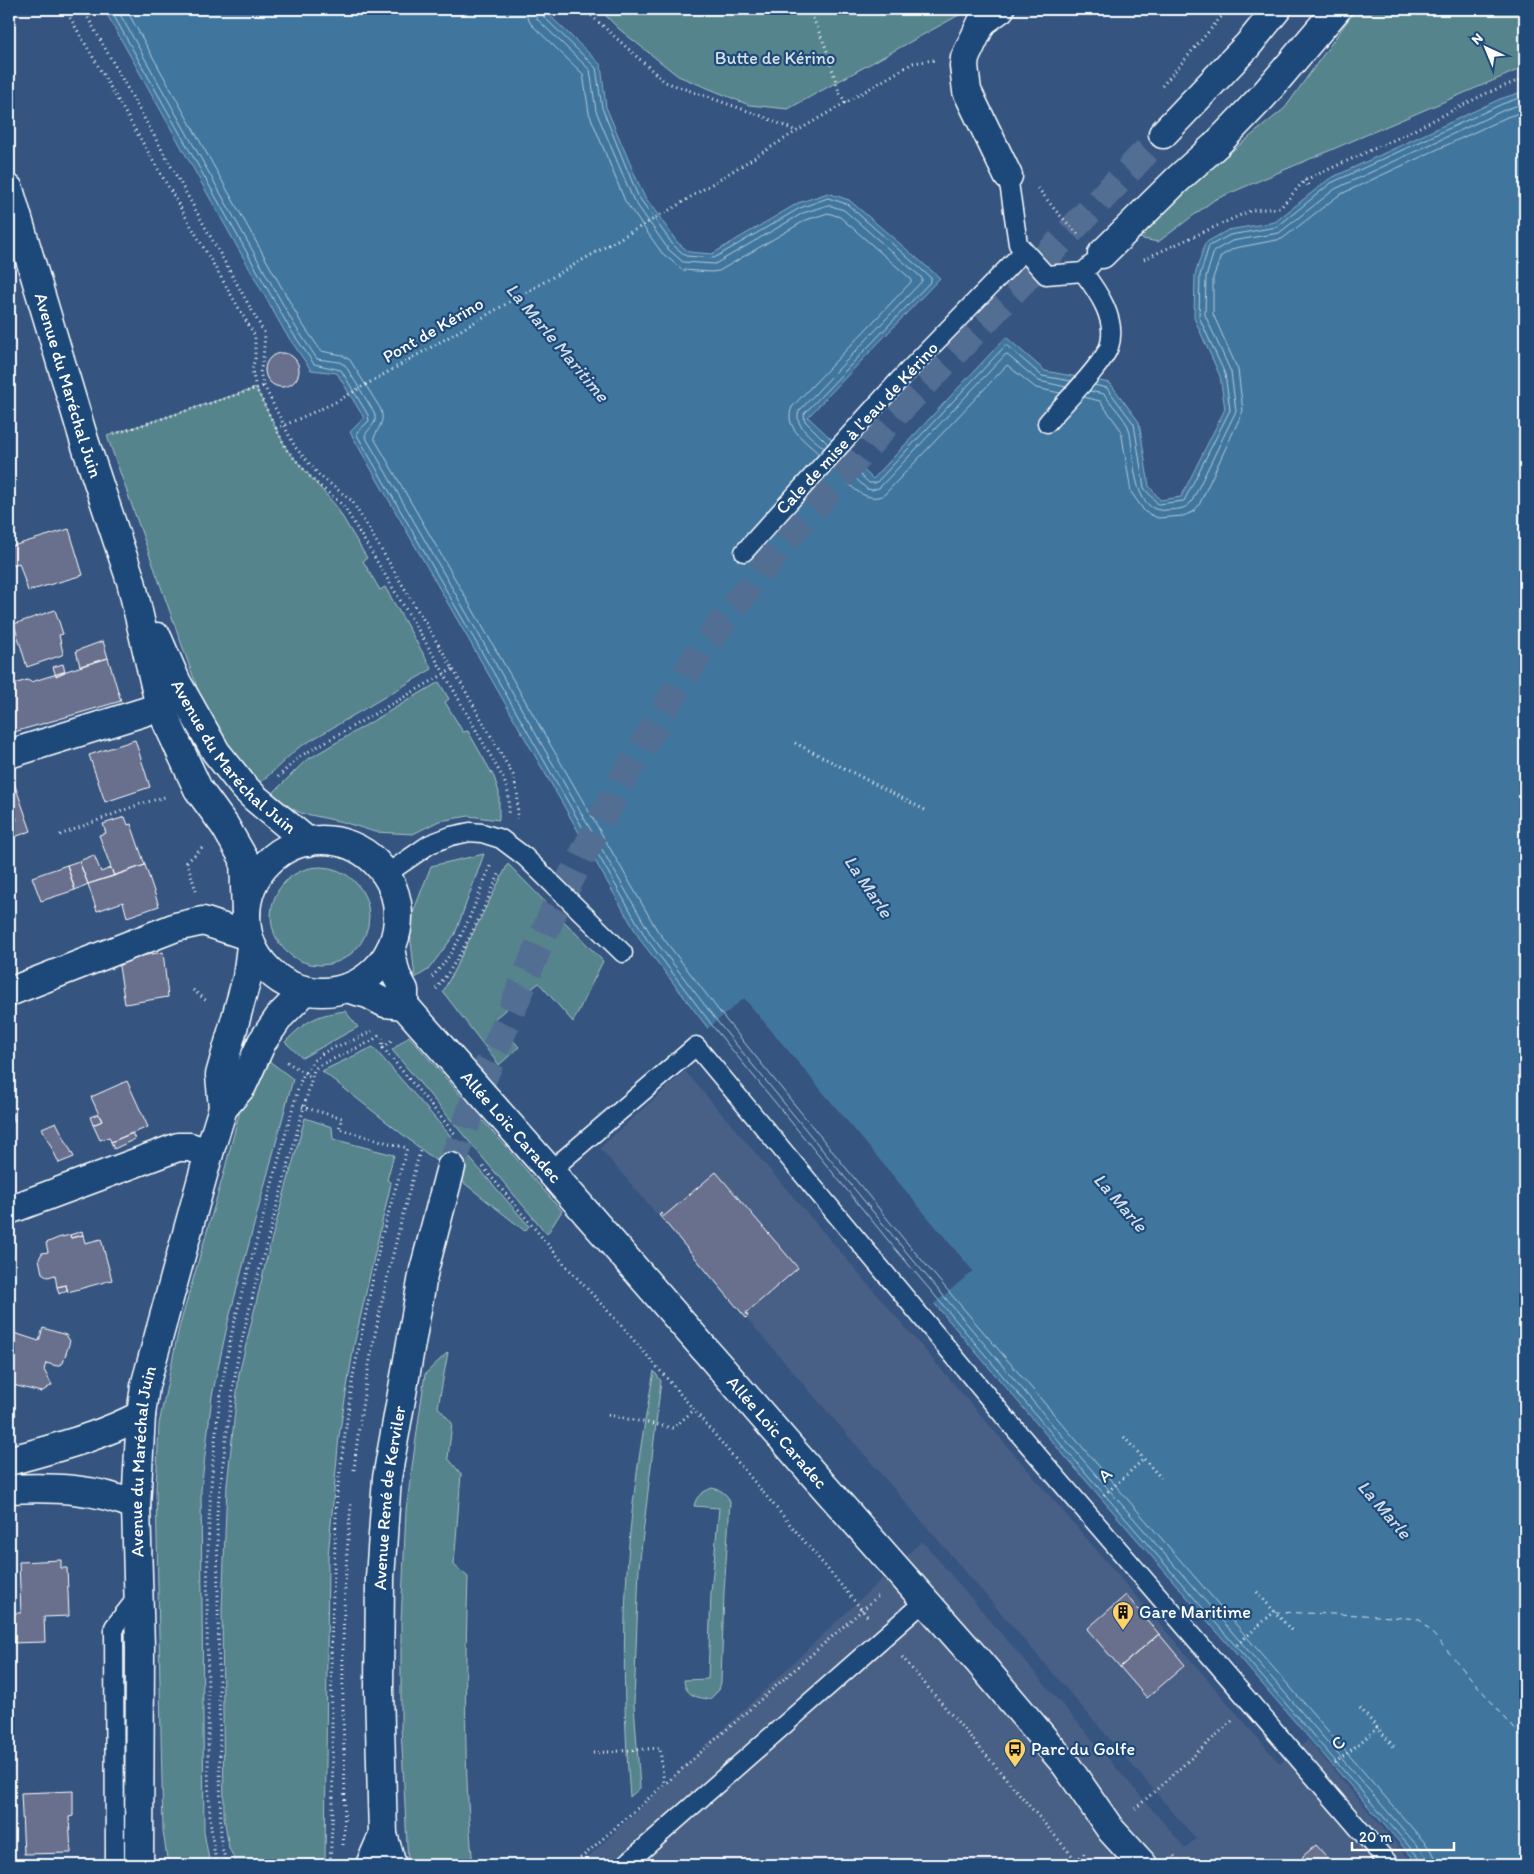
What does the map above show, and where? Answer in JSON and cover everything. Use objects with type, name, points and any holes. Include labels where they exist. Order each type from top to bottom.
[{"type":"main road","points":[[1000,9],[982,22],[965,58],[964,66],[967,91],[1008,176]]},
{"type":"main road","points":[[1163,134],[1248,45],[1278,9]]},
{"type":"main road","points":[[1093,263],[1258,102],[1337,9]]},
{"type":"main road","name":"Avenue du Maréchal Juin","points":[[9,189],[85,443],[131,581],[160,707],[198,789],[225,826],[244,859],[248,932],[247,978],[220,1075],[224,1108]]},
{"type":"main road","name":"Avenue du Maréchal Juin","points":[[131,581],[177,683],[216,752],[250,792],[308,842]]},
{"type":"main road","points":[[9,754],[160,707]]},
{"type":"main road","points":[[326,840],[343,843],[360,851],[374,861],[385,875],[394,892],[398,912],[396,931],[390,950],[379,966],[364,979],[346,988],[326,992],[305,991],[275,976],[263,965],[248,932],[251,888],[264,866],[284,850],[308,842],[326,840]]},
{"type":"main road","points":[[9,992],[176,926],[203,921],[248,932]]},
{"type":"main road","points":[[346,988],[368,994],[385,1003],[404,1005],[404,990],[396,975],[390,950]]},
{"type":"main road","name":"Avenue du Maréchal Juin","points":[[139,1865],[139,1594],[136,1506],[145,1386],[209,1153],[224,1108],[242,1086],[262,1042],[276,1022],[305,991]]},
{"type":"main road","name":"Allée Loïc Caradec","points":[[404,1005],[814,1475],[926,1600],[1066,1765],[1111,1830],[1143,1865]]},
{"type":"main road","points":[[9,1210],[178,1147],[190,1147],[209,1153]]},
{"type":"main road","name":"Avenue René de Kerviler","points":[[392,1865],[383,1835],[379,1671],[380,1578],[387,1478],[424,1270],[451,1167]]},
{"type":"main road","points":[[9,1460],[85,1439],[116,1428],[142,1414]]},
{"type":"main road","points":[[9,1488],[55,1488],[85,1492],[117,1497],[136,1506]]},
{"type":"main road","name":"Avenue du Maréchal Juin","points":[[140,1826],[148,1865]]},
{"type":"main road","name":"Avenue René de Kerviler","points":[[370,1865],[383,1835]]},
{"type":"lane","points":[[1008,176],[1018,244],[1023,252],[1046,275],[1093,263],[1098,292],[1107,312],[1110,330],[1109,346],[1101,361],[1047,422]]},
{"type":"lane","name":"Cale de mise à l’eau de Kérino","points":[[744,552],[894,386],[1023,252]]},
{"type":"lane","points":[[385,875],[430,844],[451,836],[470,832],[482,833],[501,839],[525,857],[623,953]]},
{"type":"lane","points":[[550,1171],[696,1046],[1085,1512],[1390,1865]]},
{"type":"lane","points":[[115,1865],[114,1627],[139,1594]]},
{"type":"lane","points":[[624,1865],[926,1600]]},
{"type":"path","points":[[65,9],[255,336],[255,358],[252,370],[256,388],[287,450],[314,480],[343,505],[444,673],[503,778],[508,790],[510,806],[508,814]]},
{"type":"path","points":[[83,9],[265,334],[260,373],[264,386],[295,447],[319,475],[352,501],[453,669],[513,774],[519,810],[516,828]]},
{"type":"path","points":[[584,9],[665,82],[762,116],[797,131]]},
{"type":"path","points":[[809,9],[826,48],[839,92],[846,103]]},
{"type":"path","points":[[1161,87],[1228,9]]},
{"type":"path","name":"Pont de Kérino","points":[[276,429],[334,403],[678,205],[797,131],[914,63],[965,58]]},
{"type":"path","points":[[1008,176],[1025,172],[1055,210],[1080,236],[1093,263],[1121,270],[1252,210],[1280,208],[1305,180],[1398,138],[1489,92],[1525,78]]},
{"type":"path","points":[[1305,180],[1309,188]]},
{"type":"path","points":[[85,443],[264,386]]},
{"type":"path","points":[[272,783],[299,757],[453,669]]},
{"type":"path","points":[[794,743],[927,810]]},
{"type":"path","points":[[60,835],[140,804],[198,789]]},
{"type":"path","points":[[197,894],[187,862],[205,845]]},
{"type":"path","points":[[432,978],[445,964],[458,942],[494,857]]},
{"type":"path","points":[[432,994],[452,969],[465,947],[501,869]]},
{"type":"path","points":[[368,1023],[382,1038],[383,1048]]},
{"type":"path","points":[[217,1865],[210,1793],[207,1619],[209,1506],[215,1439],[227,1357],[243,1290],[299,1085],[314,1058],[374,1029]]},
{"type":"path","points":[[227,1865],[221,1844],[217,1513],[238,1356],[302,1107],[314,1070],[318,1066],[372,1041],[379,1035]]},
{"type":"path","points":[[302,1107],[342,1118],[339,1130],[406,1148],[382,1239],[353,1376],[338,1493],[331,1648],[333,1806],[330,1865]]},
{"type":"path","points":[[566,1266],[619,1323],[694,1410],[1080,1865]]},
{"type":"path","points":[[608,1414],[673,1428],[694,1410]]},
{"type":"path","points":[[1124,1436],[1161,1478]]},
{"type":"path","name":"A","points":[[1085,1512],[1144,1459]]},
{"type":"path","points":[[573,1865],[903,1574]]},
{"type":"path","points":[[1257,1592],[1292,1631]]},
{"type":"path","points":[[1216,1664],[1274,1612]]},
{"type":"path","points":[[1076,1861],[1252,1704]]},
{"type":"path","points":[[1360,1708],[1395,1748]]},
{"type":"path","name":"C","points":[[1316,1780],[1378,1728]]},
{"type":"path","points":[[593,1754],[660,1748],[664,1785]]},
{"type":"shaded area","points":[[685,1071],[1280,1764],[1308,1740],[1414,1865],[580,1865],[922,1541],[1185,1848],[1196,1839],[600,1148]]},
{"type":"green space","name":"Butte de Kérino","points":[[599,9],[970,9],[788,109],[749,105],[678,76],[619,29]]},
{"type":"green space","points":[[1356,9],[1525,9],[1525,67],[1214,200],[1158,242],[1138,238],[1182,192],[1285,108]]},
{"type":"green space","points":[[256,388],[287,450],[336,506],[367,558],[363,561],[380,590],[385,587],[432,669],[298,748],[256,787],[212,729],[107,436]]},
{"type":"green space","points":[[439,682],[449,699],[445,702],[463,732],[468,731],[494,777],[499,792],[499,820],[469,816],[439,821],[413,834],[375,832],[343,822],[301,813],[269,797],[305,761]]},
{"type":"green space","points":[[484,854],[455,934],[428,970],[415,978],[409,923],[431,866]]},
{"type":"green space","points":[[508,864],[603,961],[573,1022],[539,983],[494,1019],[519,1047],[499,1065],[443,992]]},
{"type":"green space","points":[[320,867],[339,870],[355,881],[366,897],[369,916],[366,935],[355,951],[339,962],[320,965],[301,962],[285,951],[274,935],[271,916],[274,897],[285,881],[301,870]]},
{"type":"green space","points":[[345,1011],[358,1027],[302,1058],[285,1042],[312,1020]]},
{"type":"green space","points":[[409,1036],[562,1211],[547,1234],[392,1050]]},
{"type":"green space","points":[[373,1047],[529,1226],[525,1231],[322,1071]]},
{"type":"green space","points":[[264,1057],[293,1079],[228,1322],[212,1396],[201,1490],[204,1832],[210,1865],[168,1865],[163,1831],[156,1489],[159,1424],[179,1328],[241,1106]]},
{"type":"green space","points":[[305,1118],[332,1127],[333,1139],[394,1155],[387,1180],[391,1183],[354,1345],[339,1436],[328,1557],[325,1865],[237,1865],[229,1848],[224,1817],[222,1609],[227,1485],[239,1374],[270,1245]]},
{"type":"green space","points":[[448,1352],[438,1407],[452,1423],[448,1458],[461,1474],[454,1565],[468,1577],[466,1757],[473,1865],[408,1865],[401,1727],[401,1623],[406,1510],[425,1374]]},
{"type":"green space","points":[[654,1371],[661,1381],[639,1568],[634,1704],[640,1788],[630,1797],[624,1665],[627,1565],[637,1472]]},
{"type":"green space","points":[[712,1488],[723,1492],[730,1502],[721,1682],[719,1690],[710,1699],[692,1695],[687,1689],[684,1680],[708,1679],[711,1593],[719,1508],[694,1506],[700,1495]]},
{"type":"water","points":[[104,9],[543,9],[601,65],[606,107],[643,194],[677,242],[689,252],[712,254],[798,203],[828,193],[849,200],[940,278],[808,417],[873,479],[1006,337],[1045,371],[1110,383],[1139,422],[1149,486],[1160,500],[1181,497],[1225,409],[1220,376],[1194,318],[1195,275],[1205,243],[1228,230],[1275,222],[1329,179],[1500,99],[1525,91],[1525,1865],[1419,1865],[888,1249],[711,1032],[641,941],[350,432],[364,418],[337,373],[311,370],[285,332]]},
{"type":"pier","points":[[744,998],[973,1271],[933,1305],[706,1030]]},
{"type":"building","points":[[282,353],[294,358],[299,370],[294,382],[282,387],[270,382],[265,370],[270,358]]},
{"type":"building","points":[[69,529],[83,575],[28,591],[19,563],[9,566],[9,547]]},
{"type":"building","points":[[55,610],[63,634],[59,635],[63,653],[62,655],[27,667],[14,624]]},
{"type":"building","points":[[103,641],[108,658],[80,666],[76,651]]},
{"type":"building","points":[[108,658],[121,701],[14,732],[9,709],[9,679],[11,685],[27,680],[31,682]]},
{"type":"building","points":[[63,664],[65,672],[56,676],[53,667]]},
{"type":"building","points":[[9,710],[14,732],[9,734]]},
{"type":"building","points":[[135,740],[150,787],[105,802],[89,755]]},
{"type":"building","points":[[12,777],[31,831],[9,839],[9,823],[17,820],[9,803],[9,778]]},
{"type":"building","points":[[125,817],[128,825],[131,824],[145,865],[114,876],[99,835],[106,833],[103,824]]},
{"type":"building","points":[[94,855],[101,872],[111,868],[114,876],[88,884],[79,861]]},
{"type":"building","points":[[79,861],[88,884],[75,890],[67,865]]},
{"type":"building","points":[[67,865],[75,890],[41,901],[32,877]]},
{"type":"building","points":[[145,865],[159,906],[127,917],[123,902],[97,911],[88,884]]},
{"type":"building","points":[[163,952],[168,997],[125,1004],[118,960]]},
{"type":"building","points":[[127,1081],[148,1127],[111,1142],[109,1137],[100,1140],[93,1125],[102,1121],[91,1097]]},
{"type":"building","points":[[9,1107],[15,1121],[9,1123]]},
{"type":"building","points":[[98,1114],[102,1121],[93,1125],[90,1117]]},
{"type":"building","points":[[56,1122],[74,1157],[59,1163],[42,1128]]},
{"type":"building","points":[[132,1133],[135,1139],[114,1149],[111,1142]]},
{"type":"building","points":[[716,1172],[798,1268],[746,1313],[748,1316],[746,1318],[659,1215],[661,1213],[663,1217]]},
{"type":"building","points":[[82,1231],[83,1235],[71,1238],[70,1235]]},
{"type":"building","points":[[70,1235],[71,1238],[83,1235],[85,1243],[101,1239],[112,1280],[68,1292],[66,1285],[57,1287],[55,1275],[48,1277],[42,1273],[39,1259],[42,1253],[48,1252],[46,1243]]},
{"type":"building","points":[[66,1285],[67,1290],[59,1294],[57,1287]]},
{"type":"building","points":[[43,1328],[66,1335],[70,1341],[63,1363],[57,1366],[46,1363],[44,1370],[52,1385],[41,1392],[9,1384],[9,1340],[11,1332],[39,1341]]},
{"type":"building","points":[[61,1560],[61,1568],[67,1568],[69,1616],[44,1617],[45,1642],[9,1643],[9,1613],[21,1613],[19,1562]]},
{"type":"building","name":"Gare Maritime","points":[[1126,1595],[1159,1634],[1120,1667],[1087,1629]]},
{"type":"building","points":[[1159,1634],[1185,1665],[1147,1698],[1120,1667]]},
{"type":"building","points":[[73,1791],[73,1816],[69,1817],[71,1853],[24,1854],[21,1793]]},
{"type":"building","points":[[1316,1845],[1334,1865],[1302,1865],[1303,1856]]},
{"type":"ferry route","points":[[1274,1612],[1420,1619],[1525,1741]]},
{"type":"tunnel","points":[[451,1167],[481,1083],[554,910],[625,775],[701,650],[787,538],[890,420],[1163,134]]},
{"type":"place","name":"Gare Maritime","points":[[1123,1631]]},
{"type":"place","name":"Parc du Golfe","points":[[1015,1768]]},
{"type":"water label","name":"La Marle Maritime","points":[[558,342]]},
{"type":"water label","name":"La Marle","points":[[869,886]]},
{"type":"water label","name":"La Marle","points":[[1121,1202]]},
{"type":"water label","name":"La Marle","points":[[1385,1509]]}]
